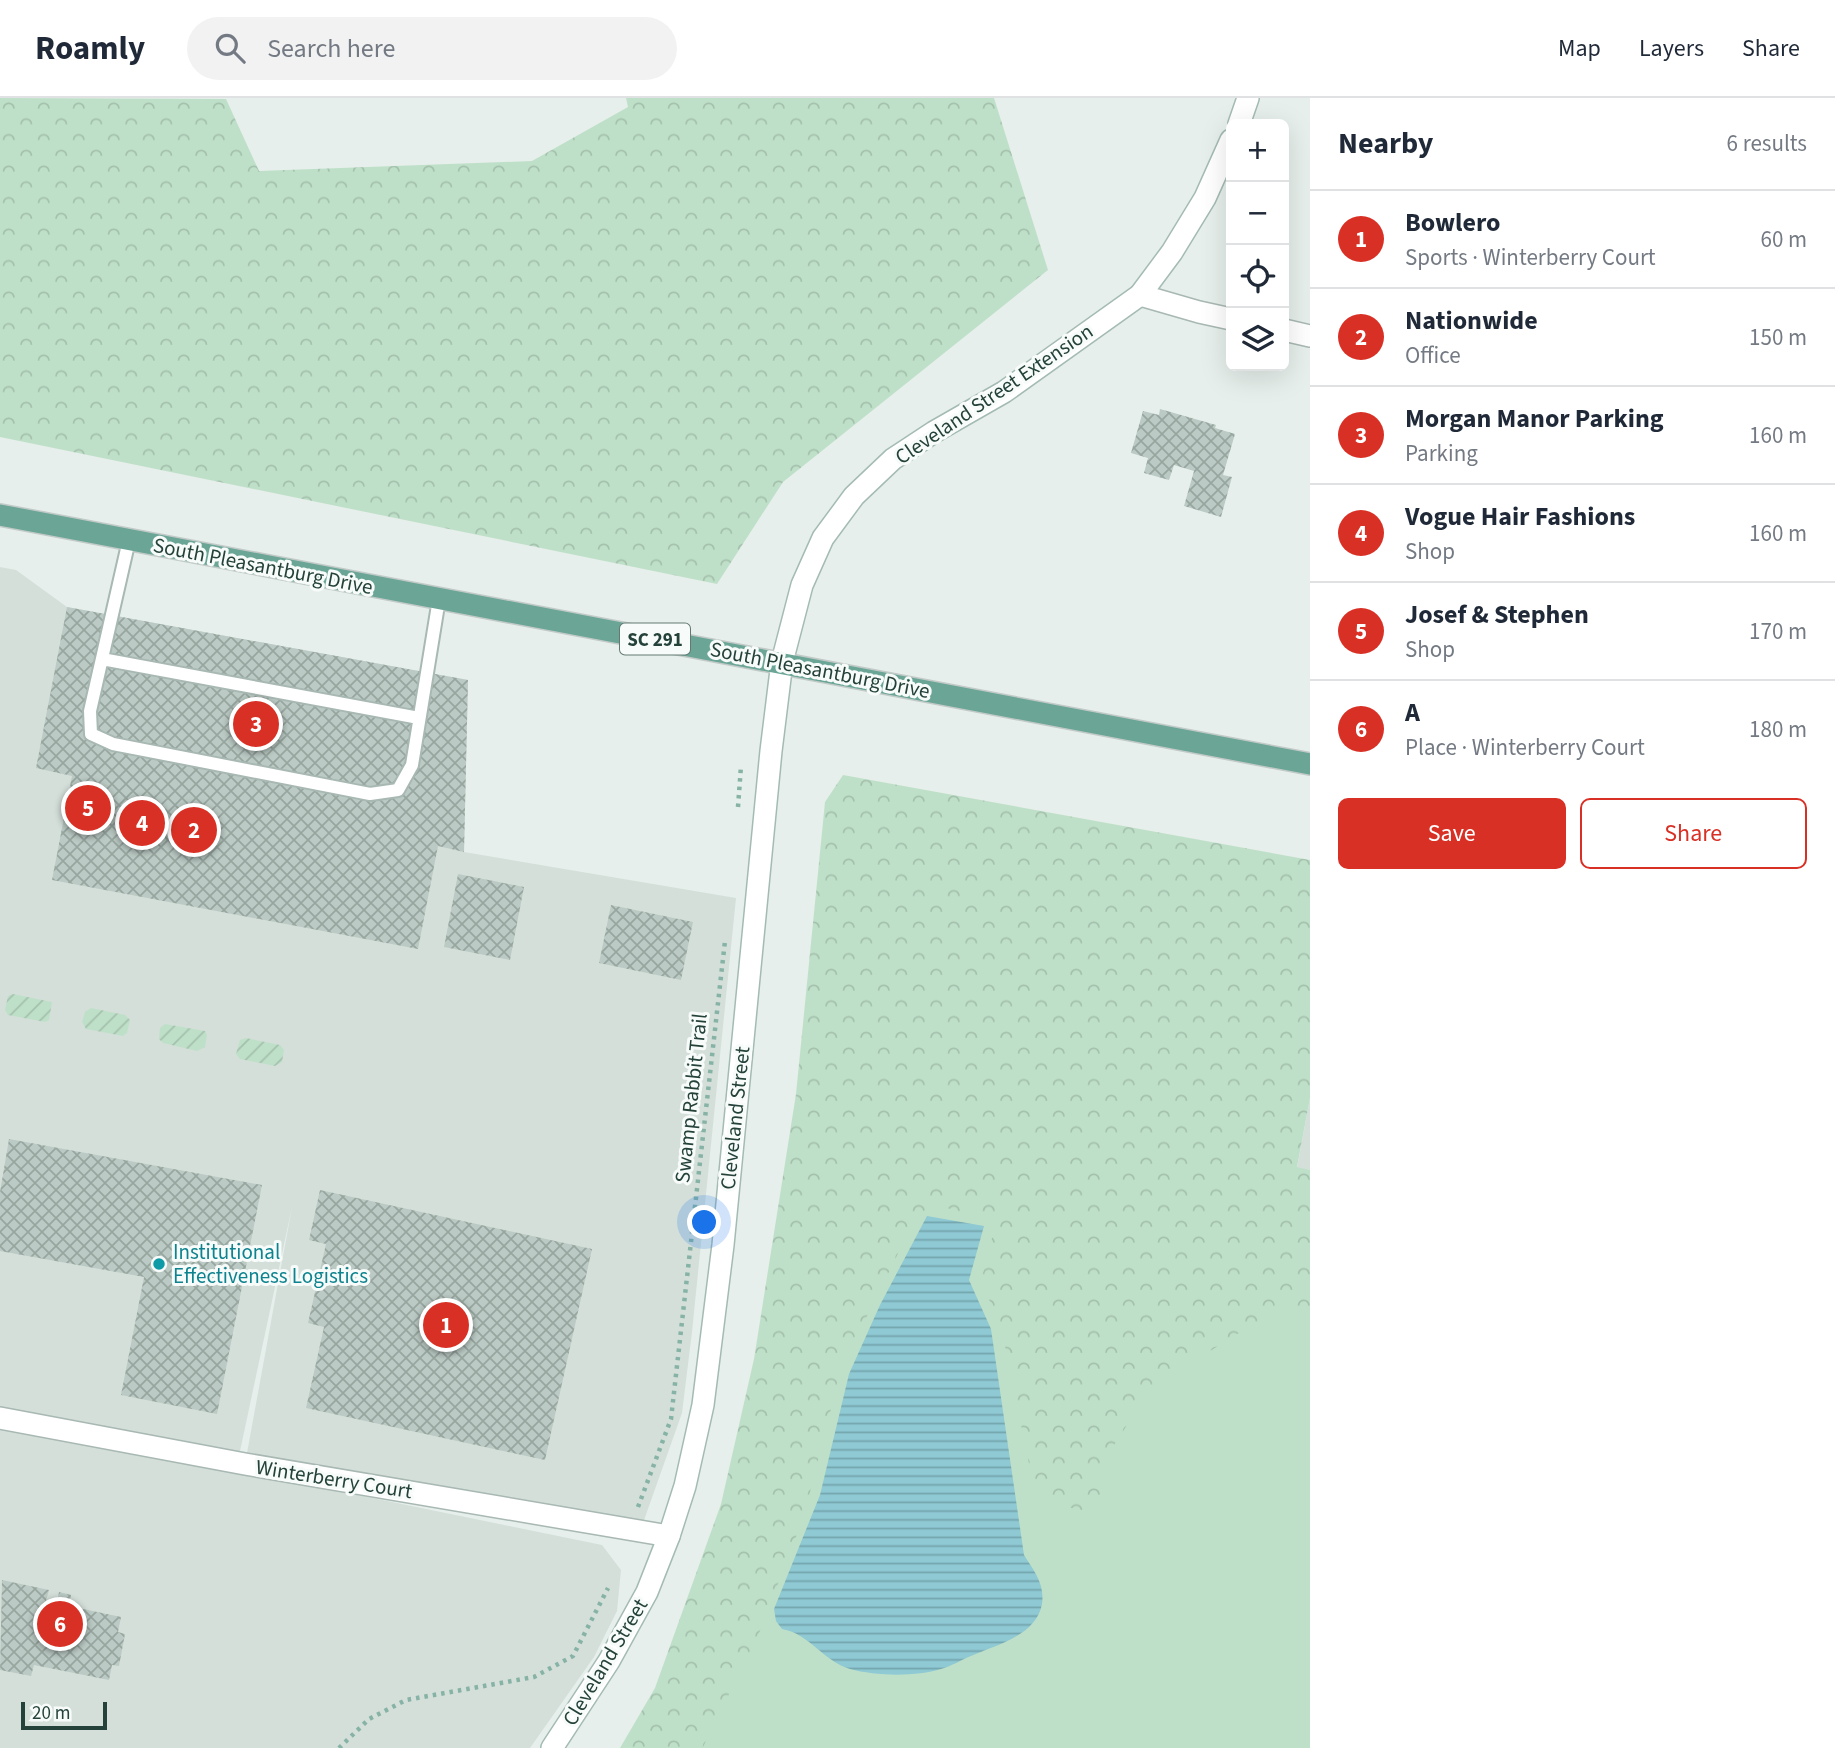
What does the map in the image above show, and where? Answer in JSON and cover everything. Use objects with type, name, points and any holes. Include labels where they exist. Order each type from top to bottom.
[{"type":"main road","name":"South Pleasantburg Drive","points":[[0,515],[1310,764]]},
{"type":"street","points":[[1241,119],[1248,98]]},
{"type":"street","name":"Cleveland Street Extension","points":[[782,662],[802,585],[823,538],[854,496],[893,459],[1004,392],[1140,295],[1172,253],[1198,209],[1226,151]]},
{"type":"street","points":[[1140,295],[1226,318]]},
{"type":"street","points":[[1289,331],[1310,335]]},
{"type":"street","name":"Cleveland Street","points":[[552,1748],[609,1661],[647,1592],[685,1486],[705,1392],[723,1245],[782,662]]},
{"type":"street","name":"Winterberry Court","points":[[0,1418],[245,1464],[669,1536]]},
{"type":"lane","points":[[129,540],[90,711],[91,734],[113,744],[370,794],[398,790],[412,765],[439,599]]},
{"type":"lane","points":[[102,659],[419,718]]},
{"type":"path","points":[[737,815],[741,765]]},
{"type":"path","name":"Swamp Rabbit Trail","points":[[637,1512],[671,1419],[726,933]]},
{"type":"path","points":[[339,1748],[369,1719],[406,1700],[534,1677],[573,1656],[608,1588]]},
{"type":"shaded area","points":[[0,567],[16,570],[67,607],[468,680],[464,852],[736,898],[682,1413],[643,1523],[245,1464],[292,1207],[236,1470],[602,1545],[621,1570],[617,1611],[594,1657],[530,1748],[0,1748]]},
{"type":"shaded area","points":[[1310,1098],[1310,1170],[1297,1168]]},
{"type":"green space","points":[[0,98],[226,99],[259,171],[532,161],[628,107],[626,98],[994,98],[1048,270],[783,482],[717,584],[0,437]]},
{"type":"green space","points":[[843,775],[1310,860],[1310,1098],[1297,1167],[1310,1170],[1310,1307],[1277,1309],[1151,1388],[1107,1456],[1103,1496],[1087,1511],[1056,1505],[1034,1488],[1001,1327],[981,1281],[996,1222],[933,1204],[916,1217],[841,1369],[804,1516],[760,1631],[703,1747],[620,1748],[655,1688],[721,1504],[754,1359],[796,1094],[825,802]]},
{"type":"green space","points":[[13,994],[52,1002],[49,1020],[45,1022],[8,1015],[5,1010],[8,996]]},
{"type":"green space","points":[[91,1008],[125,1015],[130,1020],[127,1033],[123,1036],[86,1029],[82,1022],[85,1012]]},
{"type":"green space","points":[[165,1024],[205,1031],[205,1047],[197,1051],[163,1043],[159,1039],[160,1028]]},
{"type":"green space","points":[[246,1038],[280,1045],[284,1050],[282,1062],[275,1066],[240,1059],[236,1054],[240,1040]]},
{"type":"green space","points":[[802,1157],[1310,1262],[1310,1748],[631,1748],[672,1678],[749,1446]]},
{"type":"water","points":[[927,1216],[984,1226],[969,1280],[991,1329],[1024,1555],[1040,1584],[1042,1604],[1032,1624],[1014,1638],[949,1666],[920,1673],[871,1673],[840,1665],[801,1636],[782,1629],[776,1621],[774,1609],[820,1495],[849,1374],[880,1305]]},
{"type":"building","points":[[1160,409],[1216,425],[1215,428],[1235,434],[1223,475],[1232,477],[1221,517],[1184,506],[1194,471],[1174,465],[1169,480],[1144,473],[1148,458],[1131,453],[1143,411],[1159,415]]},
{"type":"building","points":[[67,607],[468,680],[464,852],[438,846],[418,949],[52,880],[72,776],[36,768]]},
{"type":"building","points":[[458,874],[524,887],[510,960],[444,947]]},
{"type":"building","points":[[611,905],[693,922],[681,980],[599,963]]},
{"type":"building","name":"Institutional Effectiveness Logistics","points":[[9,1139],[262,1185],[217,1414],[121,1395],[144,1277],[0,1251],[0,1192]]},
{"type":"building","points":[[320,1190],[592,1249],[545,1460],[306,1408],[324,1327],[308,1323],[326,1244],[309,1240]]},
{"type":"building","points":[[2,1580],[49,1590],[46,1601],[57,1603],[59,1592],[71,1595],[69,1606],[121,1617],[118,1632],[125,1634],[119,1666],[112,1665],[109,1680],[34,1665],[31,1676],[0,1670]]},
{"type":"place","name":"Morgan Manor Parking","points":[[256,724]]},
{"type":"place","name":"Josef & Stephen","points":[[88,808]]},
{"type":"place","name":"Vogue Hair Fashions","points":[[142,823]]},
{"type":"place","name":"Nationwide","points":[[194,830]]},
{"type":"place","name":"Institutional Effectiveness Logistics","points":[[159,1264]]},
{"type":"place","name":"Bowlero","points":[[446,1325]]},
{"type":"place","name":"A","points":[[60,1624]]}]
